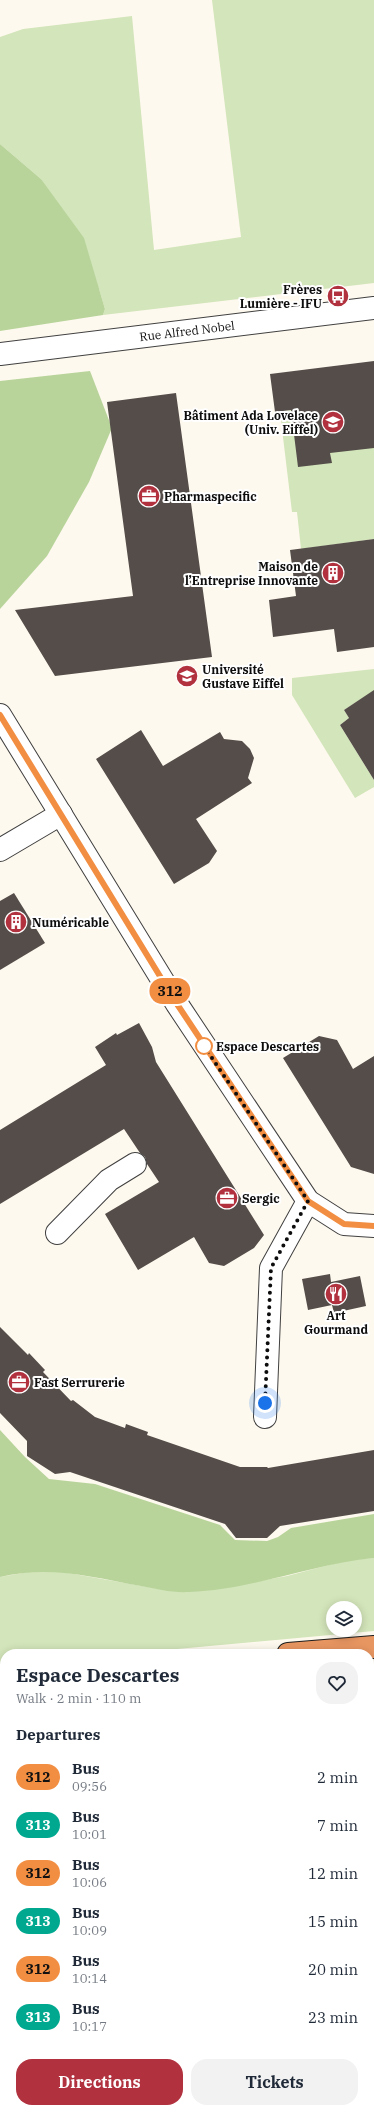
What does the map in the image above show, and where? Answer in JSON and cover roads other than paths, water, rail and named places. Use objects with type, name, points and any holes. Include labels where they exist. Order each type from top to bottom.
[{"type":"highway","points":[[349,1649],[374,1647]]},
{"type":"street","name":"Rue Alfred Nobel","points":[[0,354],[374,308]]},
{"type":"street","points":[[0,715],[177,1004],[308,1201],[344,1224],[374,1226]]},
{"type":"street","points":[[0,850],[61,814]]},
{"type":"street","points":[[57,1233],[109,1180],[135,1164]]},
{"type":"street","points":[[265,1417],[271,1268],[308,1201]]},
{"type":"place","name":"Frères Lumière - IFU","points":[[338,296]]},
{"type":"place","name":"Bâtiment Ada Lovelace (Univ. Eiffel)","points":[[333,422]]},
{"type":"place","name":"Pharmaspecific","points":[[149,496]]},
{"type":"place","name":"Maison de l’Entreprise Innovante","points":[[333,573]]},
{"type":"place","name":"Université Gustave Eiffel","points":[[187,676]]},
{"type":"place","name":"Numéricable","points":[[16,922]]},
{"type":"place","name":"Espace Descartes","points":[[204,1046]]},
{"type":"place","name":"Sergic","points":[[227,1198]]},
{"type":"place","name":"Art Gourmand","points":[[336,1294]]},
{"type":"place","name":"Fast Serrurerie","points":[[19,1382]]}]
